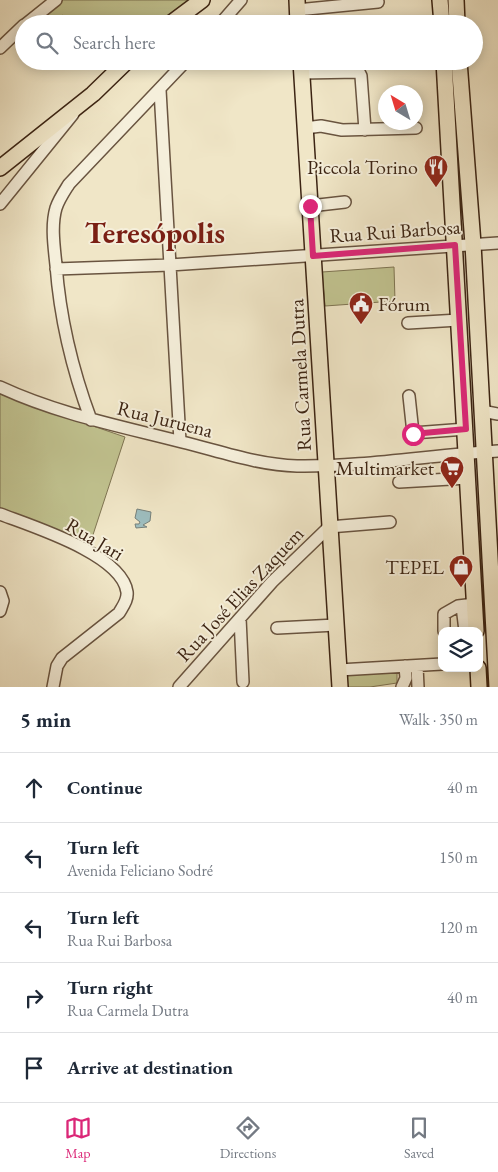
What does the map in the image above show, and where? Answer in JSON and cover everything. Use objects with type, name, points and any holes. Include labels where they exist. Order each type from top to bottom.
[{"type":"main road","points":[[182,15],[202,0]]},
{"type":"main road","points":[[440,0],[441,15]]},
{"type":"main road","points":[[456,0],[457,15]]},
{"type":"main road","points":[[0,168],[80,104],[117,70]]},
{"type":"main road","name":"Rua Carmela Dutra","points":[[301,70],[340,687]]},
{"type":"main road","points":[[447,70],[454,87],[473,244],[482,411],[491,452],[497,687]]},
{"type":"main road","points":[[458,70],[454,87],[455,245],[468,478],[469,605],[475,627]]},
{"type":"main road","points":[[478,672],[479,687]]},
{"type":"street","points":[[37,15],[56,0]]},
{"type":"street","points":[[228,15],[240,0]]},
{"type":"street","points":[[297,11],[378,2]]},
{"type":"street","points":[[0,48],[15,34]]},
{"type":"street","points":[[91,420],[74,372],[64,332],[56,270],[54,223],[60,198],[69,184],[178,70]]},
{"type":"street","points":[[336,70],[359,72],[361,76],[365,130]]},
{"type":"street","points":[[160,90],[180,441]]},
{"type":"street","points":[[0,204],[52,142],[80,104]]},
{"type":"street","points":[[305,128],[321,126],[331,129],[378,129]]},
{"type":"street","points":[[310,206],[346,202]]},
{"type":"street","name":"Rua Rui Barbosa","points":[[56,270],[170,265],[498,243]]},
{"type":"street","points":[[408,323],[459,320]]},
{"type":"street","name":"Rua Juruena","points":[[0,387],[91,420],[274,463],[295,466],[326,466],[491,452]]},
{"type":"street","points":[[408,396],[410,430],[413,434],[466,429]]},
{"type":"street","points":[[482,411],[498,414]]},
{"type":"street","points":[[399,482],[468,478]]},
{"type":"street","name":"Rua Jari","points":[[0,514],[76,545],[100,559],[120,576],[127,590],[124,604],[119,613],[62,658],[57,666],[53,687]]},
{"type":"street","points":[[329,527],[390,522]]},
{"type":"street","name":"Rua José Elias Zaquem","points":[[178,687],[272,582],[329,527]]},
{"type":"street","points":[[0,592],[3,601],[0,611]]},
{"type":"street","points":[[444,627],[444,614],[469,605],[466,627]]},
{"type":"street","points":[[240,618],[243,682]]},
{"type":"street","points":[[277,628],[336,625]]},
{"type":"street","points":[[483,662],[497,661]]},
{"type":"street","points":[[339,670],[438,664]]},
{"type":"street","points":[[402,687],[411,666]]},
{"type":"street","points":[[411,666],[418,687]]},
{"type":"green space","points":[[57,0],[189,0],[173,15],[38,15]]},
{"type":"green space","points":[[394,267],[395,301],[325,306],[322,272]]},
{"type":"green space","points":[[0,394],[125,437],[89,547],[0,511]]},
{"type":"green space","points":[[397,670],[397,683],[370,687],[345,687],[343,675]]},
{"type":"water","points":[[137,509],[151,512],[150,521],[143,525],[147,527],[136,528],[135,524],[140,522],[135,518]]},
{"type":"place","name":"Piccola Torino","points":[[436,188]]},
{"type":"place","name":"Fórum","points":[[361,325]]},
{"type":"place","name":"Multimarket","points":[[452,489]]},
{"type":"place","name":"TEPEL","points":[[461,588]]},
{"type":"district","name":"Teresópolis","points":[[155,233]]},
{"type":"route","points":[[310,206],[313,256],[455,245],[466,429],[413,434]]}]
